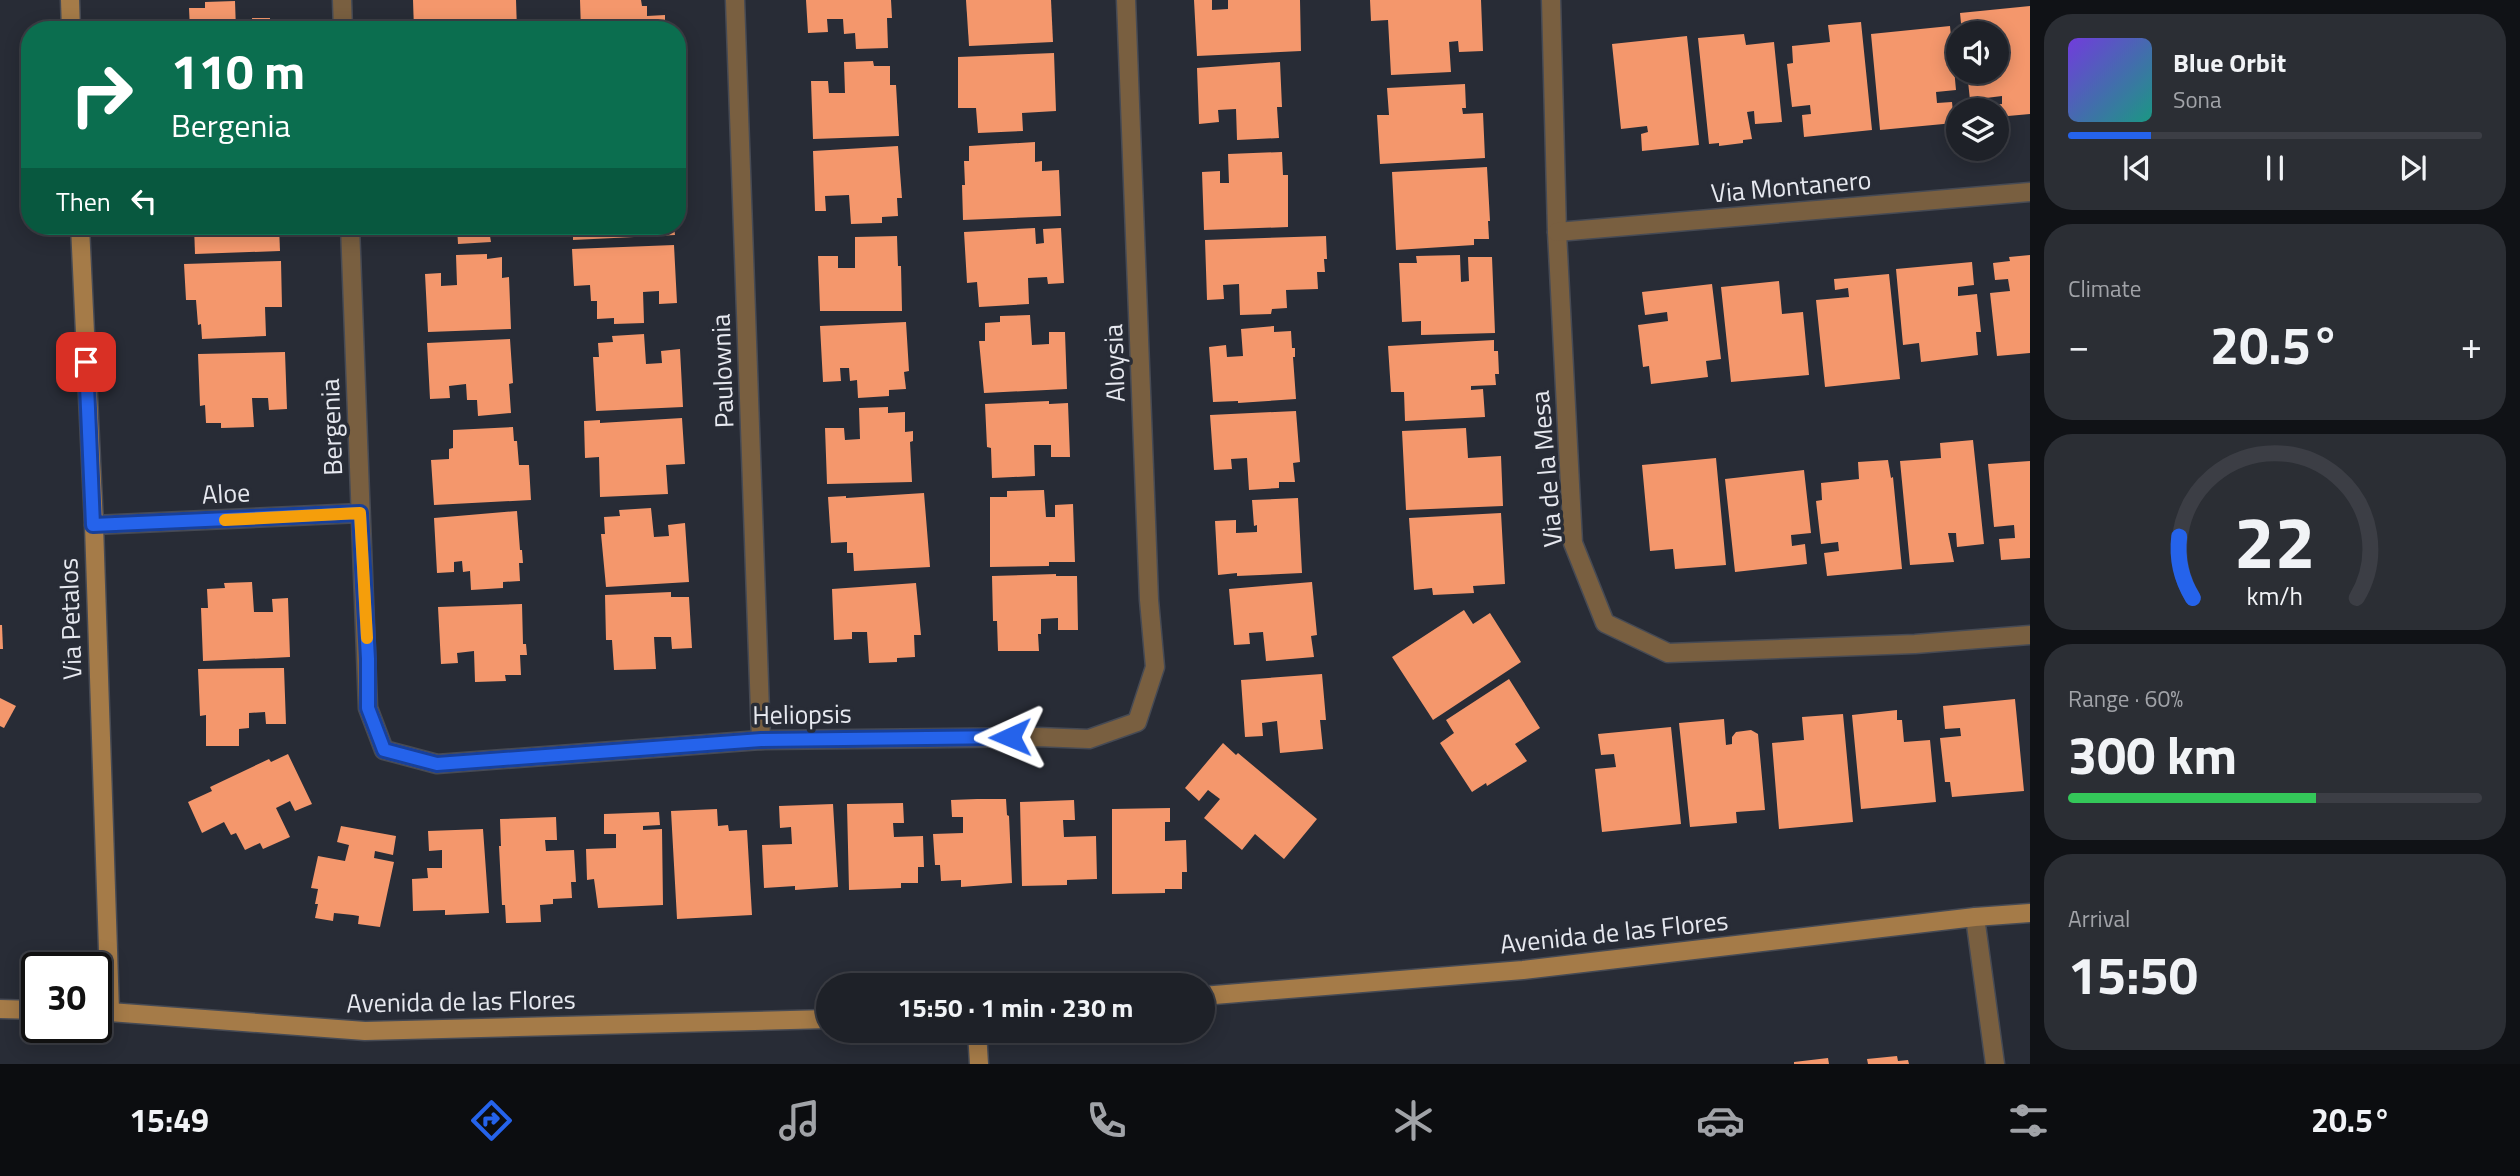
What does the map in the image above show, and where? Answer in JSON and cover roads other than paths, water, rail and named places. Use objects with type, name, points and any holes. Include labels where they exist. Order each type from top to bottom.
[{"type":"main road","points":[[70,0],[71,21]]},
{"type":"main road","name":"Via Petalos","points":[[80,235],[93,525],[102,952]]},
{"type":"main road","name":"Avenida de las Flores","points":[[1215,995],[1523,970],[1975,917],[2030,913]]},
{"type":"main road","points":[[0,1009],[21,1010]]},
{"type":"main road","name":"Avenida de las Flores","points":[[112,1012],[365,1031],[816,1019]]},
{"type":"main road","points":[[978,1043],[979,1064]]},
{"type":"street","points":[[342,0],[343,21]]},
{"type":"street","name":"Paulownia","points":[[735,0],[761,740]]},
{"type":"street","name":"Aloysia","points":[[1126,0],[1149,600],[1155,667],[1137,722]]},
{"type":"street","name":"Via de la Mesa","points":[[1551,0],[1557,232],[1573,543],[1605,623],[1668,653],[1915,644],[2030,635]]},
{"type":"street","name":"Via Montanero","points":[[1557,232],[2030,192]]},
{"type":"street","name":"Bergenia","points":[[350,235],[368,708],[384,750]]},
{"type":"street","name":"Aloe","points":[[93,525],[360,513]]},
{"type":"street","name":"Heliopsis","points":[[384,750],[437,764],[761,740],[1038,737],[1089,739],[1137,722]]},
{"type":"street","points":[[1975,917],[1995,1064]]}]
